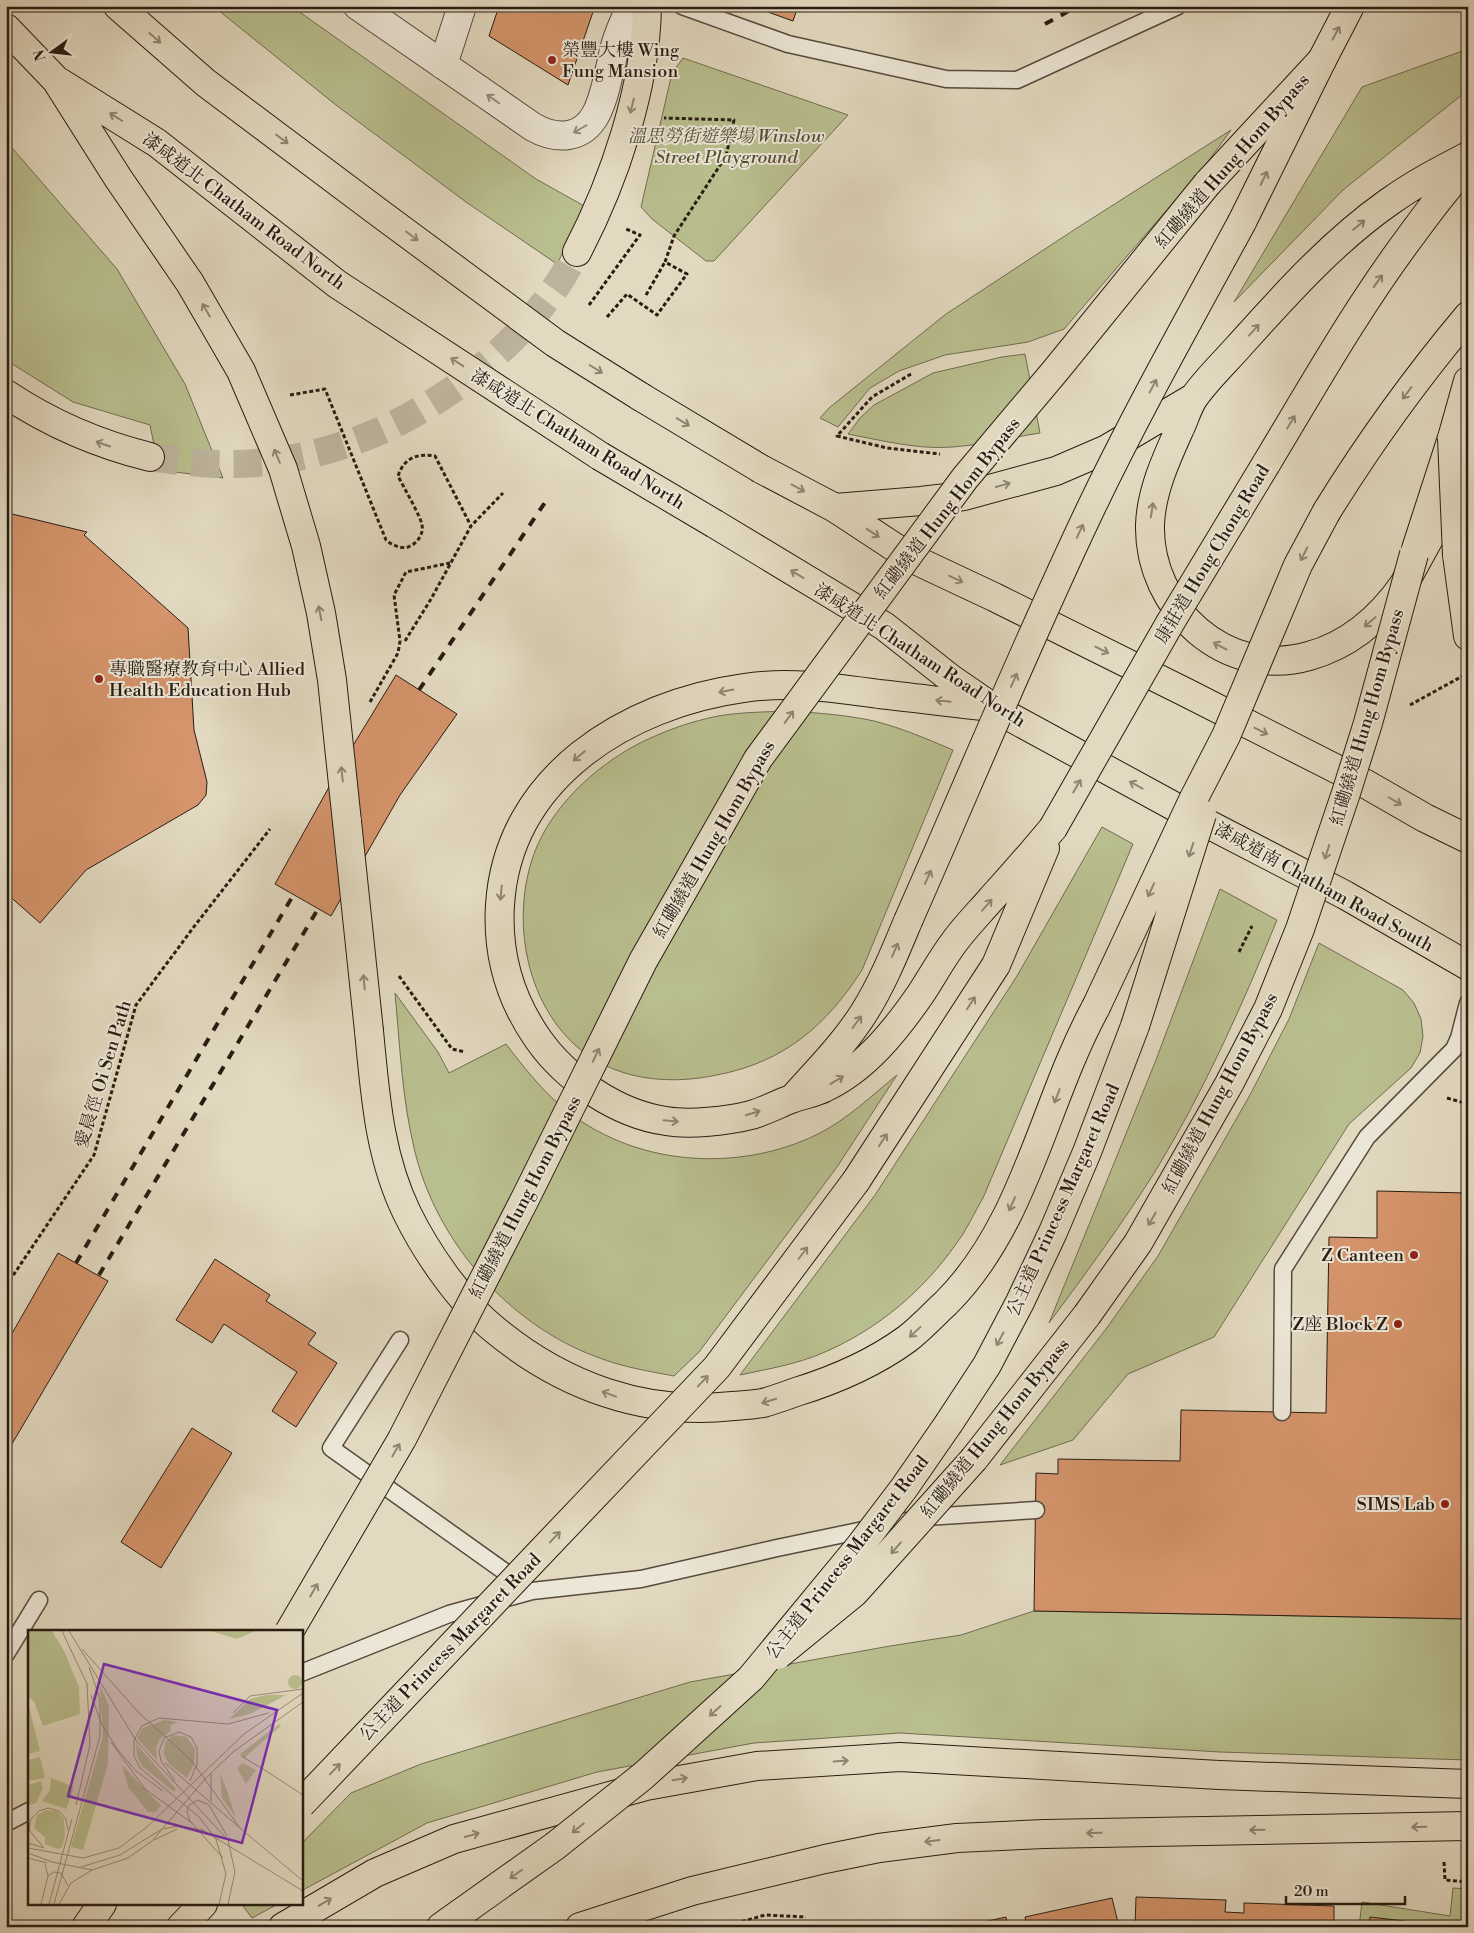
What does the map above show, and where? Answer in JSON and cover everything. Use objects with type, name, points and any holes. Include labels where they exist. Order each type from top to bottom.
[{"type":"main road","points":[[118,6],[206,83],[370,206],[555,343],[641,397],[761,469],[835,508],[912,558],[1187,693],[1364,783],[1425,818],[1468,839]]},
{"type":"main road","points":[[577,252],[606,191],[626,127],[644,46],[647,6]]},
{"type":"main road","name":"紅磡繞道 Hung Hom Bypass","points":[[290,1630],[402,1439],[526,1197],[643,961],[758,759],[965,478],[1056,370],[1207,184],[1322,60],[1350,6]]},
{"type":"main road","name":"漆咸道北 Chatham Road North","points":[[6,28],[56,80],[157,143],[338,284],[600,456],[884,626],[950,678],[992,706],[1179,809]]},
{"type":"main road","points":[[792,1099],[840,1045],[864,1013],[883,980],[1049,600],[1092,507],[1179,337],[1242,222],[1322,60]]},
{"type":"main road","points":[[56,80],[118,178],[190,283],[241,371],[283,469],[306,546],[321,613],[332,680],[378,1119],[388,1164],[406,1212],[430,1253],[459,1292],[494,1329],[542,1363],[578,1383],[623,1399],[654,1405],[706,1409],[762,1403],[819,1385],[869,1363],[908,1339],[948,1301],[982,1260],[1010,1211],[1075,1051],[1193,800],[1226,736],[1298,565],[1327,511],[1352,471],[1390,416],[1468,316]]},
{"type":"main road","points":[[1468,156],[1414,185],[1359,225],[1310,270],[1269,312],[1193,398],[1170,449],[1152,507],[1151,545],[1155,567],[1162,586],[1174,606],[1186,620],[1216,644],[1252,658],[1287,660],[1307,657],[1342,642],[1371,621],[1392,600],[1404,584],[1468,468]]},
{"type":"main road","name":"康莊道 Hong Chong Road","points":[[996,965],[1053,828],[1170,623],[1351,321],[1403,246],[1468,165]]},
{"type":"main road","name":"紅磡繞道 Hung Hom Bypass","points":[[751,1678],[854,1594],[974,1459],[1086,1315],[1138,1243],[1188,1158],[1268,1009],[1300,929],[1360,749],[1414,554],[1452,438],[1468,381]]},
{"type":"main road","points":[[6,394],[55,424],[86,438],[150,457]]},
{"type":"main road","points":[[835,508],[921,502],[964,496],[1056,471],[1106,449],[1193,398]]},
{"type":"main road","points":[[1452,438],[1457,555],[1468,636]]},
{"type":"main road","points":[[992,706],[811,686],[778,685],[712,694],[648,714],[618,728],[590,747],[564,769],[541,794],[522,822],[509,854],[501,888],[498,923],[502,958],[511,991],[526,1022],[546,1051],[570,1075],[599,1095],[630,1111],[667,1122],[712,1122],[752,1115],[824,1088],[856,1068],[874,1052],[919,996],[954,941],[1053,828]]},
{"type":"main road","name":"公主道 Princess Margaret Road","points":[[441,1927],[555,1846],[643,1776],[751,1678],[860,1546],[904,1488],[949,1423],[986,1365],[1020,1302],[1057,1223],[1114,1085],[1135,1026],[1226,736]]},
{"type":"main road","name":"漆咸道南 Chatham Road South","points":[[1179,809],[1345,895],[1468,966]]},
{"type":"main road","name":"公主道 Princess Margaret Road","points":[[302,1803],[717,1367],[856,1181],[996,965]]},
{"type":"main road","points":[[283,1927],[375,1873],[454,1840],[646,1786],[757,1766],[900,1757],[1218,1775],[1468,1784]]},
{"type":"main road","points":[[580,1927],[692,1891],[825,1859],[879,1848],[957,1838],[1044,1834],[1468,1826]]},
{"type":"main road","points":[[86,1927],[101,1906]]},
{"type":"main road","points":[[181,1927],[201,1906]]},
{"type":"street","points":[[358,6],[533,127],[546,134],[560,136],[575,133],[587,125],[596,113],[616,43],[631,6]]},
{"type":"street","points":[[443,65],[462,6]]},
{"type":"lane","points":[[682,6],[788,44],[946,79],[1008,80],[1017,80],[1178,6]]},
{"type":"lane","points":[[1282,1412],[1283,1269],[1367,1137],[1454,1049],[1459,1038],[1468,1003]]},
{"type":"lane","points":[[400,1340],[331,1448],[532,1591]]},
{"type":"lane","points":[[302,1673],[448,1614],[532,1591],[641,1579],[926,1517],[1036,1510]]},
{"type":"lane","points":[[6,1654],[39,1600]]},
{"type":"lane","points":[[6,1823],[28,1812]]},
{"type":"path","points":[[646,295],[665,262],[674,236],[726,156],[734,120],[662,118]]},
{"type":"path","points":[[607,317],[627,294],[657,315],[687,274],[665,262]]},
{"type":"path","points":[[837,436],[872,397],[911,374]]},
{"type":"path","points":[[331,405],[386,540],[393,545],[408,547],[416,542],[422,534],[422,525],[398,476],[400,468],[406,462],[412,457],[423,454],[435,456],[471,526]]},
{"type":"path","points":[[405,641],[471,526],[503,492]]},
{"type":"path","points":[[368,705],[398,653],[400,641],[394,595],[406,572],[450,563]]},
{"type":"path","name":"愛晨徑 Oi Sen Path","points":[[6,1286],[94,1155],[136,1005],[270,828]]},
{"type":"path","points":[[1239,952],[1252,926]]},
{"type":"path","points":[[394,970],[452,1049],[465,1052]]},
{"type":"path","points":[[723,1927],[765,1915],[806,1918]]},
{"type":"green space","points":[[213,6],[291,6],[536,179],[586,207],[557,264],[466,202],[336,105]]},
{"type":"green space","points":[[1468,49],[1468,90],[1343,190],[1234,302],[1362,87]]},
{"type":"green space","name":"溫思勞街遊樂場 Winslow Street Playground","points":[[683,58],[848,115],[714,261],[706,261],[652,219],[641,207],[672,73]]},
{"type":"green space","points":[[1231,130],[1204,167],[1064,329],[1028,342],[945,355],[899,371],[870,388],[838,427],[820,418],[829,408],[946,314]]},
{"type":"green space","points":[[6,141],[117,269],[185,384],[223,478],[159,470],[150,425],[73,402],[6,360]]},
{"type":"green space","points":[[1025,354],[1040,433],[939,448],[886,442],[848,434],[860,418],[874,405],[933,373],[1002,357]]},
{"type":"green space","points":[[790,711],[874,721],[904,730],[953,750],[862,970],[834,1008],[801,1039],[763,1061],[741,1069],[692,1079],[653,1079],[616,1070],[588,1056],[566,1036],[548,1011],[535,984],[527,954],[523,923],[525,892],[531,863],[537,845],[546,828],[569,797],[583,783],[613,759],[650,738],[684,725],[718,716]]},
{"type":"green space","points":[[1102,827],[1133,844],[983,1198],[960,1239],[914,1293],[863,1332],[844,1343],[804,1360],[740,1375],[875,1195],[1017,976]]},
{"type":"green space","points":[[1220,889],[1277,920],[1221,1048],[1174,1140],[1131,1209],[1049,1323],[1156,1060]]},
{"type":"green space","points":[[1319,943],[1403,990],[1414,1003],[1421,1019],[1423,1036],[1420,1053],[1411,1068],[1349,1124],[1214,1337],[1128,1374],[1073,1440],[1000,1465],[1106,1329],[1158,1256],[1250,1095],[1289,1019]]},
{"type":"green space","points":[[395,993],[438,1052],[449,1073],[506,1044],[525,1068],[561,1106],[589,1126],[619,1141],[652,1152],[685,1158],[720,1159],[754,1155],[787,1147],[829,1128],[897,1075],[837,1167],[699,1352],[674,1376],[616,1363],[565,1343],[535,1324],[507,1302],[481,1276],[459,1248],[440,1218],[415,1152],[404,1093]]},
{"type":"green space","points":[[1034,1611],[1468,1619],[1468,1760],[1220,1752],[900,1733],[754,1743],[597,1772],[427,1823],[302,1890],[302,1843],[351,1793],[421,1764],[690,1682],[961,1635]]},
{"type":"green space","points":[[1453,1888],[1468,1889],[1468,1927],[1359,1927],[1362,1902],[1450,1916]]},
{"type":"green space","points":[[243,1906],[274,1906],[252,1918]]},
{"type":"building","name":"榮豐大樓 Wing Fung Mansion","points":[[499,6],[595,6],[568,85],[489,36]]},
{"type":"building","points":[[751,6],[798,6],[793,21]]},
{"type":"building","name":"專職醫療教育中心 Allied Health Education Hub","points":[[8,513],[87,532],[84,535],[188,628],[194,730],[207,782],[206,795],[198,805],[86,870],[40,923],[6,893],[6,519]]},
{"type":"building","points":[[396,675],[457,714],[400,795],[331,916],[275,884],[343,762]]},
{"type":"building","name":"Z座 Block Z","points":[[1377,1191],[1468,1193],[1468,1619],[1034,1611],[1036,1473],[1058,1474],[1058,1459],[1180,1461],[1181,1410],[1326,1413],[1329,1237],[1377,1238]]},
{"type":"building","points":[[58,1253],[108,1281],[6,1454],[6,1344]]},
{"type":"building","points":[[215,1259],[270,1295],[266,1301],[316,1333],[308,1344],[337,1363],[296,1427],[272,1411],[297,1372],[224,1324],[212,1343],[176,1320]]},
{"type":"building","points":[[192,1428],[232,1453],[161,1568],[121,1542]]},
{"type":"building","points":[[1136,1897],[1226,1900],[1225,1912],[1244,1913],[1244,1903],[1334,1906],[1334,1927],[1135,1927]]},
{"type":"building","points":[[1112,1898],[1119,1927],[1027,1927],[1025,1917]]},
{"type":"building","points":[[1006,1917],[1008,1927],[960,1927]]},
{"type":"building","points":[[1370,1917],[1456,1927],[1369,1927]]},
{"type":"tunnel","points":[[150,457],[212,464],[279,460],[325,451],[370,435],[413,415],[453,389],[490,360],[524,327],[553,291],[577,252]]},
{"type":"railway","points":[[1045,24],[1078,6]]},
{"type":"railway","points":[[419,690],[546,501]]},
{"type":"railway","points":[[76,1263],[294,894]]},
{"type":"railway","points":[[99,1275],[318,909]]},
{"type":"place","name":"榮豐大樓 Wing Fung Mansion","points":[[552,60]]},
{"type":"place","name":"專職醫療教育中心 Allied Health Education Hub","points":[[99,679]]},
{"type":"place","name":"Z Canteen","points":[[1414,1255]]},
{"type":"place","name":"Z座 Block Z","points":[[1398,1324]]},
{"type":"place","name":"SIMS Lab","points":[[1445,1504]]}]
